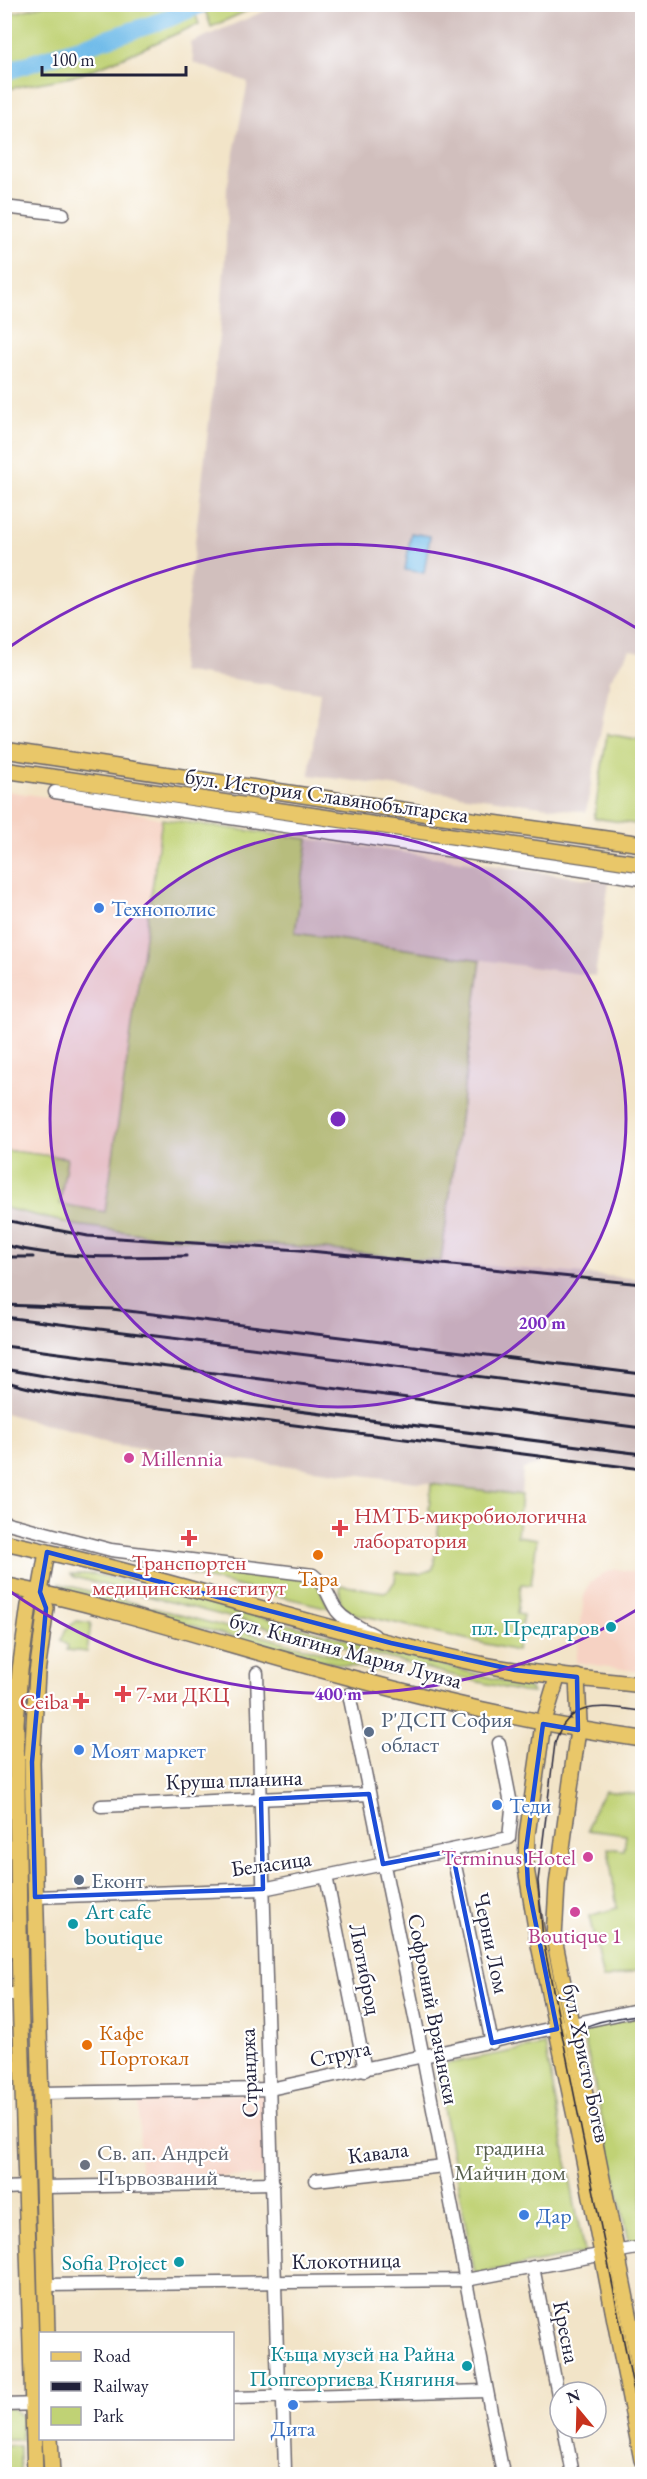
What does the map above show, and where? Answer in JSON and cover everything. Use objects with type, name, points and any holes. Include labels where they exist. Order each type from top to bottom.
[{"type":"main road","name":"бул. История Славянобългарска","points":[[4,750],[642,844]]},
{"type":"main road","name":"бул. История Славянобългарска","points":[[4,770],[642,864]]},
{"type":"main road","name":"бул. Княгиня Мария Луиза","points":[[4,1542],[484,1665],[642,1685]]},
{"type":"main road","points":[[35,2475],[36,2404],[27,2187],[12,1994],[10,1723],[29,1605],[40,1592],[47,1552]]},
{"type":"main road","name":"бул. Княгиня Мария Луиза","points":[[4,1586],[99,1606],[349,1678],[543,1724],[642,1739]]},
{"type":"main road","points":[[40,1592],[46,1608],[37,1673],[32,1762],[47,2332]]},
{"type":"main road","name":"бул. Христо Ботев","points":[[558,1675],[543,1724],[527,1835],[526,1868],[538,1940],[564,2028],[609,2254],[642,2460]]},
{"type":"main road","name":"бул. Христо Ботев","points":[[564,2028],[554,1911],[579,1730],[577,1677]]},
{"type":"main road","name":"бул. Христо Ботев","points":[[609,2254],[642,2379]]},
{"type":"main road","points":[[51,2440],[52,2475]]},
{"type":"street","points":[[4,207],[63,214]]},
{"type":"street","name":"бул. История Славянобългарска","points":[[55,792],[642,879]]},
{"type":"street","name":"бул. Княгиня Мария Луиза","points":[[4,1522],[111,1550],[313,1575],[327,1589],[341,1615],[391,1643]]},
{"type":"street","name":"Странджа","points":[[257,1673],[278,2387],[281,2397],[285,2471]]},
{"type":"street","name":"Софроний Врачански","points":[[349,1694],[423,2057],[503,2475]]},
{"type":"street","name":"Беласица","points":[[35,1897],[263,1889],[509,1839],[512,1809],[499,1743]]},
{"type":"street","name":"Круша планина","points":[[101,1806],[369,1794]]},
{"type":"street","name":"Черни Лом","points":[[452,1851],[492,2043]]},
{"type":"street","name":"Лютиброд","points":[[326,1876],[365,2070]]},
{"type":"street","name":"Струга","points":[[41,2093],[270,2089],[564,2028],[642,2009]]},
{"type":"street","name":"Кавала","points":[[316,2181],[444,2166]]},
{"type":"street","points":[[44,2187],[273,2183]]},
{"type":"street","points":[[4,2188],[27,2187]]},
{"type":"street","name":"Клокотница","points":[[46,2285],[466,2280],[642,2247]]},
{"type":"street","name":"Кресна","points":[[533,2267],[555,2380]]},
{"type":"street","points":[[234,2398],[486,2391]]},
{"type":"street","points":[[4,2405],[36,2404]]},
{"type":"street","points":[[566,2440],[573,2475]]},
{"type":"highlighted area","points":[[47,1552],[391,1643],[515,1670],[577,1677],[578,1730],[543,1724],[526,1849],[528,1885],[557,2029],[492,2043],[452,1851],[383,1864],[369,1794],[261,1799],[263,1889],[35,1897],[32,1762],[46,1608],[40,1592]]},
{"type":"shaded area","points":[[279,5],[642,5],[642,652],[630,650],[610,680],[586,812],[309,775],[320,692],[180,671],[220,327],[227,188],[248,82],[194,63],[190,43]]},
{"type":"shaded area","points":[[5,791],[102,805],[162,819],[105,1213],[60,1204],[67,1158],[5,1150]]},
{"type":"shaded area","points":[[308,839],[609,882],[595,976],[294,933]]},
{"type":"shaded area","points":[[5,1208],[76,1225],[163,1237],[306,1247],[441,1262],[642,1279],[642,1472],[539,1459],[538,1465],[523,1469],[521,1495],[112,1444],[5,1413]]},
{"type":"shaded area","name":"пл. Предгаров","points":[[616,1569],[642,1573],[642,1672],[576,1662],[584,1596],[589,1584],[602,1574]]},
{"type":"shaded area","points":[[268,2094],[269,2176],[140,2179],[139,2095]]},
{"type":"green space","points":[[192,4],[199,24],[86,72],[5,90],[5,15],[45,5]]},
{"type":"green space","points":[[203,4],[260,4],[260,5],[211,27]]},
{"type":"green space","points":[[607,734],[642,740],[642,825],[594,818]]},
{"type":"green space","points":[[162,819],[308,839],[295,933],[481,960],[441,1262],[306,1247],[163,1237],[76,1225],[5,1208],[5,1150],[67,1158],[60,1204],[105,1212]]},
{"type":"green space","points":[[431,1484],[521,1495],[517,1536],[537,1539],[531,1585],[521,1584],[517,1614],[523,1615],[517,1651],[352,1613],[342,1605],[341,1585],[384,1592],[389,1590],[395,1581],[396,1572],[420,1574],[433,1569],[440,1517],[429,1510]]},
{"type":"green space","points":[[159,1563],[308,1578],[316,1582],[329,1608],[158,1567]]},
{"type":"green space","points":[[71,1574],[94,1574],[143,1586],[488,1677],[530,1689],[533,1693],[479,1682],[74,1577]]},
{"type":"green space","points":[[58,1583],[364,1663],[394,1674],[317,1660],[67,1591]]},
{"type":"green space","points":[[77,1621],[91,1623],[87,1652],[67,1650],[68,1646],[61,1640],[66,1629]]},
{"type":"green space","points":[[605,1791],[642,1795],[642,1981],[639,1970],[603,1979],[589,1916],[617,1908],[608,1848],[624,1850],[626,1835],[588,1830],[593,1810]]},
{"type":"green space","points":[[642,2016],[642,2242],[630,2245],[582,2029]]},
{"type":"green space","name":"градина Майчин дом","points":[[545,2045],[584,2253],[475,2274],[435,2066]]},
{"type":"green space","points":[[4,2408],[12,2408],[21,2416],[22,2440],[5,2440]]},
{"type":"green space","points":[[4,2446],[20,2446],[20,2474],[5,2474]]},
{"type":"water","points":[[411,533],[430,536],[424,573],[405,570]]},
{"type":"waterway","points":[[4,72],[162,21],[202,4]]},
{"type":"tram line","points":[[642,1711],[590,1708],[569,1718],[561,1728],[555,1743],[538,1881],[543,1940],[642,2431]]},
{"type":"tram line","points":[[569,2042],[573,2035],[590,2025],[642,2014]]},
{"type":"railway","points":[[4,1220],[88,1236],[300,1250],[642,1284]]},
{"type":"railway","points":[[4,1245],[72,1255],[186,1256]]},
{"type":"railway","points":[[4,1257],[33,1257]]},
{"type":"railway","points":[[4,1305],[112,1309],[642,1374]]},
{"type":"railway","points":[[4,1317],[642,1397]]},
{"type":"railway","points":[[4,1346],[642,1428]]},
{"type":"railway","points":[[4,1369],[114,1388],[642,1454]]},
{"type":"railway","points":[[4,1381],[45,1391],[113,1402],[642,1469]]},
{"type":"place","name":"Технополис","points":[[99,908]]},
{"type":"place","name":"Millennia","points":[[129,1458]]},
{"type":"place","name":"НМТБ-микробиологична лаборатория","points":[[340,1528]]},
{"type":"place","name":"Транспортен медицински институт","points":[[189,1538]]},
{"type":"place","name":"Тара","points":[[318,1555]]},
{"type":"place","name":"пл. Предгаров","points":[[611,1627]]},
{"type":"place","name":"7-ми ДКЦ","points":[[123,1694]]},
{"type":"place","name":"Ceiba","points":[[81,1701]]},
{"type":"place","name":"Р'ДСП София област","points":[[369,1732]]},
{"type":"place","name":"Моят маркет","points":[[79,1750]]},
{"type":"place","name":"Теди","points":[[497,1805]]},
{"type":"place","name":"Terminus Hotel","points":[[588,1857]]},
{"type":"place","name":"Еконт","points":[[79,1880]]},
{"type":"place","name":"Boutique 1","points":[[575,1912]]},
{"type":"place","name":"Art cafe boutique","points":[[73,1924]]},
{"type":"place","name":"Кафе Портокал","points":[[87,2045]]},
{"type":"place","name":"Св. ап. Андрей Първозваний","points":[[85,2165]]},
{"type":"place","name":"Дар","points":[[524,2215]]},
{"type":"place","name":"Sofia Project","points":[[179,2262]]},
{"type":"place","name":"Къща музей на Райна Попгеоргиева Княгиня","points":[[467,2366]]},
{"type":"place","name":"Дита","points":[[293,2405]]}]
